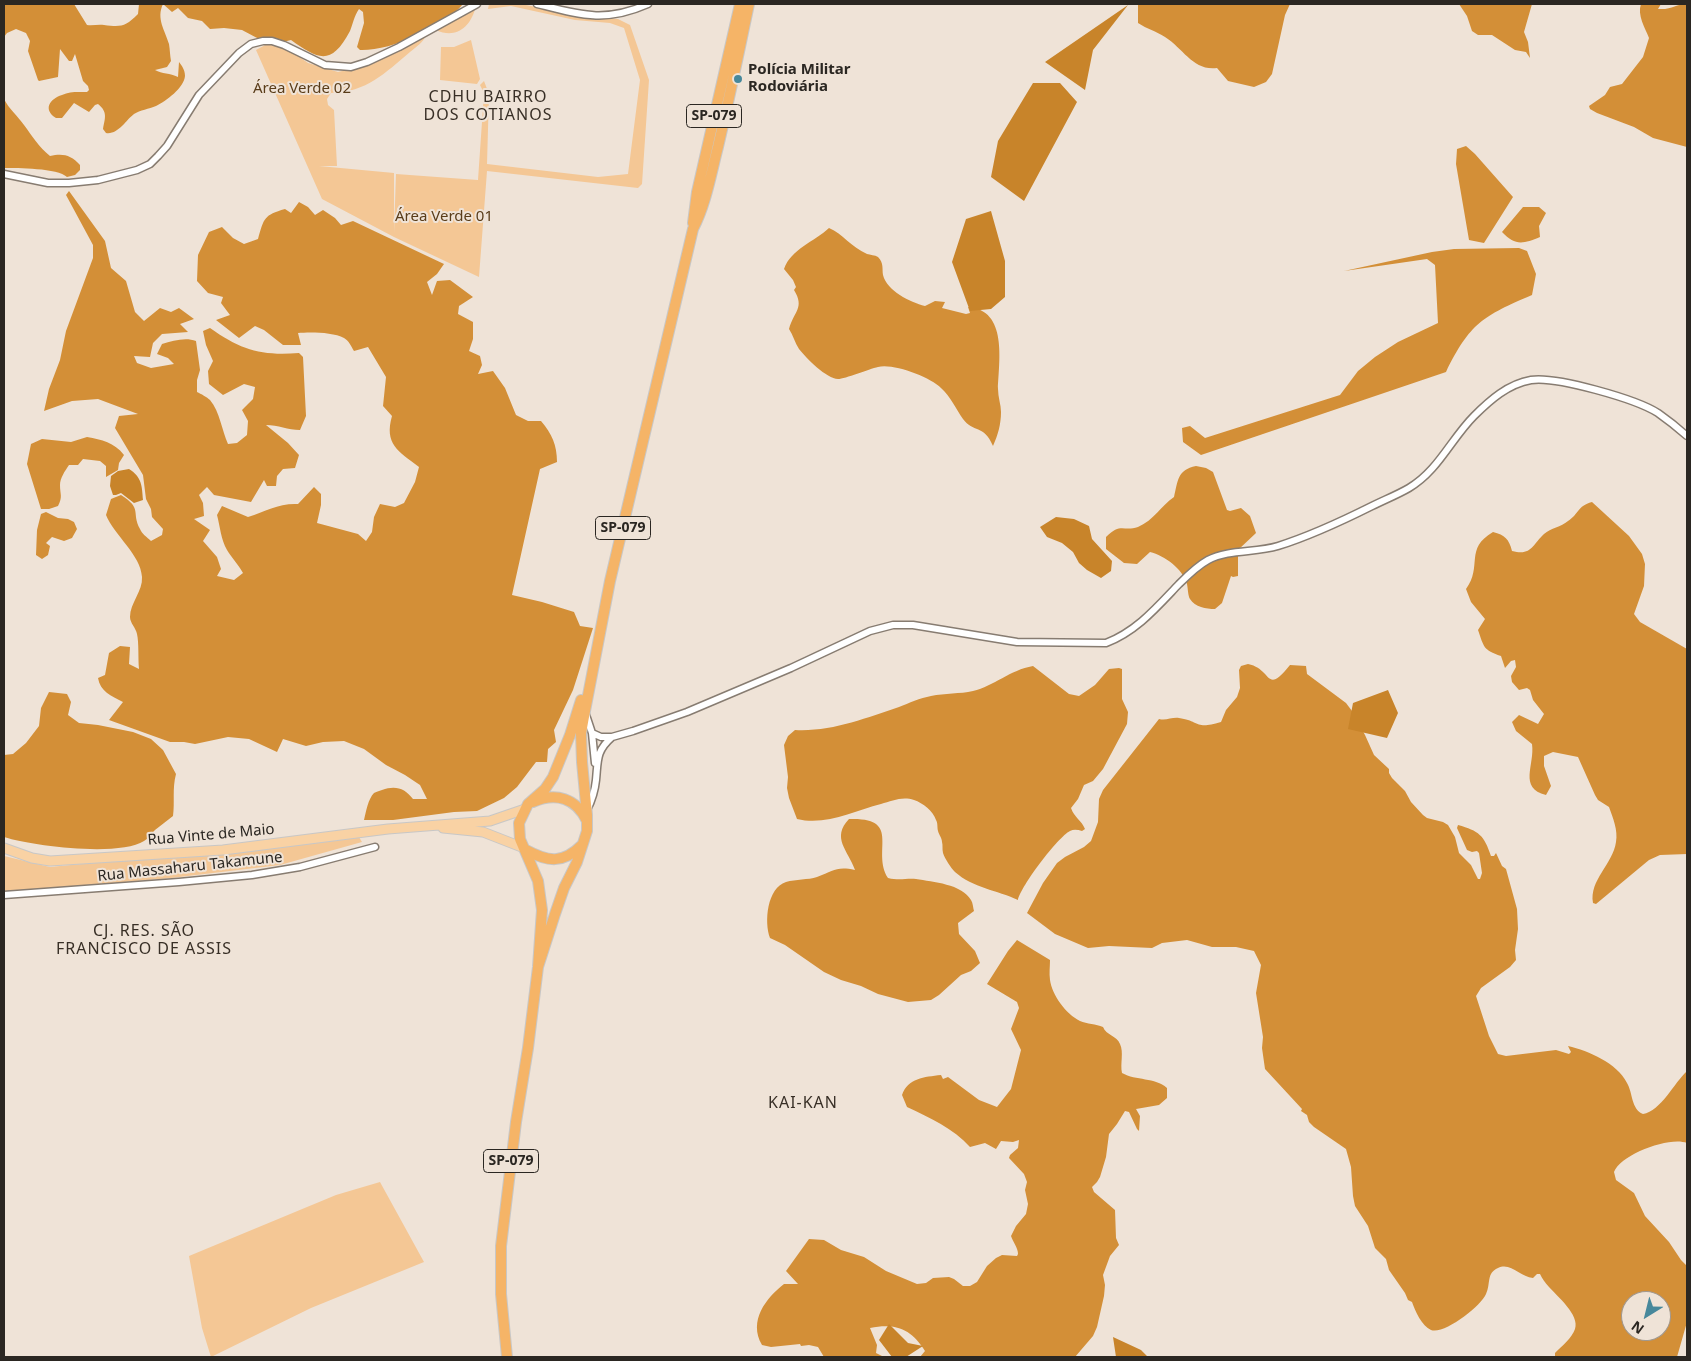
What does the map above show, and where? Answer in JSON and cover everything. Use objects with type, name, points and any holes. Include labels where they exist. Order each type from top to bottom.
[{"type":"highway","name":"SP-079","points":[[538,966],[564,888],[584,842],[587,810],[581,733],[594,659],[610,581],[693,229],[692,218],[697,192],[723,78],[731,67],[740,4]]},
{"type":"highway","points":[[693,229],[710,180],[733,80],[731,67],[749,4]]},
{"type":"highway","points":[[723,78],[733,80]]},
{"type":"highway","name":"SP-079","points":[[507,1357],[501,1294],[501,1246],[516,1122],[528,1048],[538,966],[542,910],[538,881],[519,832],[520,819],[526,807],[544,789],[560,764],[594,659]]},
{"type":"highway","points":[[526,807],[547,797],[566,798],[580,810],[587,822]]},
{"type":"highway","points":[[525,849],[543,858],[555,860],[572,854],[584,842]]},
{"type":"main road","name":"Rua Vinte de Maio","points":[[4,848],[32,858],[50,860],[223,850],[422,826],[490,821],[526,807]]},
{"type":"main road","name":"Rua Vinte de Maio","points":[[422,826],[483,832],[525,849]]},
{"type":"street","points":[[4,174],[48,183],[69,183],[98,180],[137,170],[150,164],[158,156],[167,146],[199,94],[239,53],[251,44],[272,41],[325,65],[351,67],[400,47],[477,4]]},
{"type":"street","points":[[537,4],[570,12],[611,16],[623,14],[648,4]]},
{"type":"street","points":[[592,733],[601,737],[612,737],[687,712],[791,668],[870,631],[893,625],[913,625],[1018,642],[1106,643],[1140,624],[1194,570],[1206,561],[1229,554],[1278,546],[1345,519],[1407,489],[1427,475],[1473,417],[1492,400],[1510,387],[1531,380],[1566,382],[1638,404],[1657,412],[1687,436]]},
{"type":"street","points":[[585,710],[592,733],[596,779]]},
{"type":"street","points":[[587,810],[592,800],[598,754],[603,745],[612,737]]},
{"type":"street","name":"Rua Massaharu Takamune","points":[[4,895],[252,875],[300,867],[375,847]]},
{"type":"green space","points":[[489,4],[521,4],[576,15],[618,19],[630,25],[649,80],[642,184],[638,188],[487,171],[479,277],[394,237],[322,199],[256,50],[267,44],[288,49],[308,63],[338,72],[371,64],[426,35],[420,44],[375,80],[355,89],[331,93],[327,99],[328,105],[334,110],[337,166],[319,166],[394,173],[394,233],[396,174],[478,180],[484,93],[480,85],[484,81],[489,94],[487,164],[598,177],[628,174],[640,80],[624,28],[610,23],[575,20],[511,6],[488,9]]},
{"type":"green space","points":[[475,9],[469,22],[461,30],[449,33],[436,30]]},
{"type":"green space","points":[[471,40],[480,79],[477,84],[440,80],[441,47],[454,47]]},
{"type":"green space","points":[[359,837],[362,842],[280,865],[171,878],[4,894],[4,856],[50,867]]},
{"type":"green space","points":[[380,1182],[424,1262],[311,1308],[211,1357],[202,1328],[189,1256],[336,1195]]},
{"type":"shaded area","points":[[4,4],[74,4],[87,25],[115,26],[126,24],[134,18],[138,14],[139,4],[163,4],[160,15],[169,44],[171,61],[167,67],[155,70],[178,77],[179,62],[184,72],[184,81],[174,94],[165,101],[134,114],[114,132],[106,133],[103,129],[105,113],[98,104],[89,112],[74,103],[62,118],[56,118],[52,115],[49,108],[54,99],[68,93],[87,92],[89,90],[83,81],[75,54],[72,61],[69,61],[60,49],[58,77],[39,81],[28,51],[30,41],[26,33],[16,29],[7,33],[4,37]]},
{"type":"shaded area","points":[[163,4],[463,4],[443,21],[416,36],[386,47],[360,50],[357,47],[364,23],[363,12],[359,9],[343,43],[330,55],[324,56],[309,52],[291,40],[283,42],[259,39],[242,30],[210,29],[202,21],[188,18],[178,8],[172,12]]},
{"type":"shaded area","points":[[1138,4],[1290,4],[1285,15],[1272,74],[1266,82],[1254,87],[1228,81],[1217,68],[1209,68],[1195,63],[1165,37],[1138,23]]},
{"type":"shaded area","points":[[1459,4],[1532,4],[1524,32],[1528,42],[1530,58],[1526,52],[1515,50],[1492,35],[1478,35],[1472,31],[1467,16]]},
{"type":"shaded area","points":[[1641,4],[1661,4],[1658,9],[1663,9],[1687,4],[1687,147],[1653,138],[1634,127],[1597,113],[1590,109],[1589,106],[1605,95],[1610,87],[1622,84],[1643,57],[1649,38],[1641,17]]},
{"type":"shaded area","points":[[1128,5],[1093,50],[1085,90],[1045,62]]},
{"type":"shaded area","points":[[1033,83],[1060,83],[1077,102],[1024,201],[991,177],[998,141]]},
{"type":"shaded area","points":[[4,99],[42,149],[50,156],[66,156],[80,165],[80,170],[75,175],[67,177],[47,170],[4,168]]},
{"type":"shaded area","points":[[1466,146],[1513,197],[1484,243],[1469,240],[1456,164],[1457,149]]},
{"type":"shaded area","points":[[69,191],[105,241],[111,268],[126,281],[135,312],[144,321],[160,308],[171,312],[179,308],[194,319],[180,324],[188,332],[162,334],[153,343],[150,357],[134,356],[137,363],[151,368],[174,364],[168,358],[157,354],[162,344],[183,339],[196,341],[200,370],[197,380],[197,392],[209,399],[213,405],[219,416],[228,444],[237,443],[247,435],[248,421],[242,410],[253,399],[255,387],[244,384],[223,395],[209,384],[208,371],[213,361],[206,345],[203,331],[210,328],[232,342],[252,350],[286,354],[299,353],[303,357],[306,416],[300,430],[266,425],[299,455],[295,468],[283,469],[277,476],[276,486],[267,486],[264,480],[251,502],[214,495],[207,487],[199,495],[203,503],[204,516],[194,519],[210,530],[203,541],[217,557],[221,569],[217,576],[234,580],[243,573],[223,542],[217,515],[222,506],[248,517],[279,506],[298,504],[314,487],[321,494],[321,505],[317,523],[358,534],[366,541],[372,532],[374,517],[380,504],[395,507],[404,503],[415,482],[419,467],[399,451],[391,440],[390,426],[392,416],[383,406],[386,377],[368,347],[354,351],[349,342],[344,338],[315,333],[298,333],[301,345],[283,345],[264,330],[255,326],[239,338],[216,320],[230,315],[221,303],[223,297],[208,293],[197,281],[198,255],[209,232],[222,227],[233,238],[244,244],[258,239],[266,218],[273,213],[285,209],[291,213],[299,202],[308,207],[315,215],[323,210],[335,218],[341,225],[353,221],[444,264],[437,274],[427,282],[432,295],[437,281],[450,280],[473,297],[459,306],[458,314],[473,322],[473,339],[469,351],[480,356],[482,365],[478,374],[493,371],[505,388],[516,415],[528,421],[541,421],[551,435],[556,450],[557,462],[540,469],[512,595],[574,612],[580,626],[593,628],[573,690],[554,730],[556,742],[548,749],[547,762],[536,762],[517,787],[504,798],[477,811],[393,820],[364,820],[372,796],[374,793],[382,790],[399,788],[407,792],[413,799],[427,799],[420,785],[386,765],[364,749],[344,741],[323,742],[306,746],[283,739],[277,752],[249,739],[228,737],[195,744],[170,742],[109,720],[123,702],[104,690],[98,678],[105,675],[109,653],[120,646],[130,647],[129,664],[139,669],[138,637],[130,617],[142,582],[137,561],[106,515],[111,499],[121,495],[132,504],[141,531],[151,541],[162,535],[163,529],[152,517],[151,509],[146,499],[143,475],[115,428],[119,416],[138,414],[98,399],[72,401],[44,411],[49,389],[60,360],[66,331],[93,258],[93,245],[66,195]]},
{"type":"shaded area","points":[[1523,207],[1539,207],[1546,213],[1539,226],[1540,237],[1524,242],[1515,242],[1502,232]]},
{"type":"shaded area","points":[[991,211],[1005,261],[1005,297],[991,309],[970,311],[952,262],[966,219]]},
{"type":"shaded area","points":[[829,228],[861,251],[878,257],[882,264],[885,281],[894,291],[906,299],[925,306],[935,301],[945,302],[942,308],[966,314],[970,313],[968,307],[981,310],[990,317],[998,339],[998,389],[1001,409],[999,429],[993,446],[986,434],[967,423],[945,392],[929,380],[902,369],[885,366],[841,379],[833,378],[817,367],[799,349],[789,329],[798,310],[799,301],[794,290],[796,287],[793,280],[784,269],[787,262],[797,251]]},
{"type":"shaded area","points":[[1519,248],[1527,251],[1536,274],[1532,295],[1501,309],[1480,323],[1463,342],[1446,372],[1201,455],[1183,442],[1182,428],[1190,426],[1205,438],[1340,395],[1358,371],[1375,357],[1398,342],[1438,323],[1435,265],[1427,259],[1344,271],[1454,249]]},
{"type":"shaded area","points":[[87,437],[107,442],[124,455],[119,463],[118,470],[106,477],[106,466],[100,461],[83,459],[78,465],[69,465],[61,480],[61,498],[58,506],[41,509],[27,464],[31,444],[42,439],[71,442]]},
{"type":"shaded area","points":[[1196,466],[1213,472],[1227,510],[1241,508],[1250,516],[1256,533],[1238,550],[1238,576],[1231,576],[1222,603],[1215,609],[1201,607],[1192,602],[1185,578],[1177,568],[1161,556],[1150,552],[1137,564],[1124,563],[1106,549],[1106,537],[1111,532],[1138,527],[1149,521],[1174,497],[1179,477],[1182,473]]},
{"type":"shaded area","points":[[129,469],[137,475],[142,490],[143,500],[134,503],[121,493],[113,495],[110,486],[111,476],[118,471]]},
{"type":"shaded area","points":[[1592,502],[1629,536],[1642,554],[1645,564],[1644,586],[1634,614],[1640,622],[1687,649],[1687,854],[1660,855],[1649,860],[1596,904],[1593,903],[1594,887],[1611,858],[1616,842],[1616,829],[1609,807],[1598,800],[1578,757],[1553,752],[1544,756],[1544,766],[1551,786],[1546,795],[1537,792],[1532,787],[1530,775],[1532,744],[1516,731],[1512,722],[1519,715],[1538,724],[1544,714],[1533,700],[1530,690],[1527,688],[1519,690],[1512,682],[1511,676],[1516,667],[1515,660],[1511,661],[1505,668],[1501,656],[1487,650],[1485,647],[1478,630],[1485,619],[1471,602],[1466,589],[1471,581],[1476,551],[1484,538],[1493,532],[1506,538],[1512,551],[1528,551],[1547,532],[1565,523],[1583,506]]},
{"type":"shaded area","points":[[46,512],[58,518],[74,522],[77,529],[72,538],[64,541],[52,537],[46,543],[50,546],[48,555],[42,559],[36,555],[37,530],[41,514]]},
{"type":"shaded area","points":[[1056,517],[1074,519],[1089,526],[1092,539],[1112,561],[1111,571],[1101,578],[1079,563],[1073,552],[1062,543],[1047,537],[1040,527]]},
{"type":"shaded area","points":[[1248,664],[1262,671],[1272,680],[1282,674],[1290,665],[1306,666],[1307,674],[1346,703],[1365,735],[1374,755],[1389,769],[1392,778],[1405,791],[1411,802],[1427,818],[1448,825],[1455,837],[1459,853],[1471,865],[1478,879],[1480,879],[1482,873],[1479,853],[1467,850],[1457,828],[1458,825],[1471,829],[1480,835],[1486,843],[1491,856],[1494,856],[1496,853],[1502,866],[1506,869],[1517,909],[1516,960],[1510,967],[1481,988],[1476,996],[1489,1036],[1498,1054],[1506,1056],[1556,1050],[1569,1054],[1571,1052],[1568,1046],[1585,1051],[1617,1069],[1629,1087],[1636,1108],[1643,1114],[1656,1108],[1687,1071],[1687,1143],[1679,1141],[1669,1142],[1647,1148],[1626,1159],[1618,1165],[1614,1172],[1616,1180],[1634,1193],[1645,1216],[1669,1242],[1687,1266],[1687,1322],[1677,1357],[1555,1357],[1555,1353],[1574,1332],[1576,1324],[1571,1312],[1546,1284],[1540,1274],[1533,1278],[1528,1277],[1507,1267],[1494,1270],[1490,1276],[1486,1294],[1470,1312],[1444,1328],[1431,1330],[1428,1328],[1422,1322],[1412,1302],[1408,1300],[1389,1270],[1386,1259],[1375,1248],[1368,1226],[1355,1206],[1351,1167],[1346,1149],[1314,1127],[1309,1122],[1307,1115],[1301,1111],[1302,1109],[1265,1069],[1262,1048],[1263,1037],[1256,993],[1261,965],[1254,951],[1236,947],[1212,947],[1187,940],[1162,943],[1152,948],[1109,946],[1088,948],[1055,934],[1027,913],[1043,883],[1057,863],[1091,841],[1098,822],[1099,799],[1103,790],[1159,719],[1179,718],[1202,725],[1221,722],[1226,710],[1237,697],[1240,688],[1239,670],[1241,666]]},
{"type":"shaded area","points":[[1033,666],[1069,694],[1079,696],[1095,685],[1109,669],[1122,669],[1122,699],[1128,712],[1127,724],[1103,769],[1093,781],[1084,785],[1078,799],[1071,808],[1085,829],[1082,831],[1070,831],[1057,842],[1026,884],[1018,900],[969,882],[955,872],[943,853],[942,841],[935,817],[921,803],[914,800],[897,799],[840,817],[819,821],[797,819],[787,788],[788,777],[784,745],[788,736],[795,730],[835,727],[874,716],[919,699],[981,689],[1017,671]]},
{"type":"shaded area","points":[[1388,690],[1398,713],[1387,738],[1348,729],[1353,703]]},
{"type":"shaded area","points":[[49,692],[67,694],[71,702],[68,715],[79,723],[133,732],[151,739],[163,750],[176,774],[173,816],[145,840],[132,846],[96,849],[34,844],[4,837],[4,755],[13,754],[26,743],[39,726],[41,708]]},
{"type":"shaded area","points":[[849,819],[865,820],[875,824],[881,830],[882,857],[888,878],[916,879],[954,887],[961,890],[972,901],[974,911],[958,923],[959,934],[975,951],[980,963],[971,971],[961,975],[931,1000],[908,1002],[878,994],[841,980],[824,972],[785,945],[770,938],[767,915],[771,898],[780,885],[790,881],[810,879],[839,869],[855,870],[841,838],[841,832]]},
{"type":"shaded area","points":[[1017,940],[1050,960],[1051,986],[1057,998],[1070,1014],[1080,1021],[1103,1027],[1106,1032],[1119,1041],[1122,1051],[1122,1073],[1157,1082],[1167,1088],[1167,1098],[1159,1105],[1136,1109],[1140,1116],[1139,1131],[1129,1112],[1125,1111],[1109,1134],[1106,1157],[1100,1177],[1092,1187],[1094,1192],[1115,1210],[1116,1238],[1119,1245],[1110,1256],[1103,1275],[1105,1285],[1104,1296],[1093,1336],[1075,1357],[920,1357],[925,1351],[914,1337],[902,1329],[888,1326],[870,1328],[877,1345],[876,1353],[884,1357],[824,1357],[818,1347],[809,1345],[771,1347],[762,1345],[757,1327],[761,1311],[765,1303],[784,1284],[798,1284],[786,1271],[809,1239],[824,1240],[841,1250],[864,1257],[886,1271],[917,1284],[926,1283],[933,1278],[949,1277],[963,1286],[970,1286],[977,1282],[987,1266],[996,1258],[1002,1255],[1017,1256],[1017,1250],[1011,1236],[1016,1226],[1026,1214],[1028,1204],[1025,1190],[1027,1182],[1024,1174],[1009,1158],[1018,1148],[1019,1140],[1013,1142],[1001,1141],[996,1149],[985,1143],[970,1147],[949,1129],[907,1107],[902,1095],[908,1085],[917,1079],[941,1075],[943,1079],[948,1077],[979,1100],[997,1107],[1011,1089],[1021,1050],[1011,1029],[1019,1008],[1017,1002],[987,984]]},
{"type":"shaded area","points":[[889,1324],[908,1343],[923,1346],[906,1357],[892,1357],[879,1340]]},
{"type":"shaded area","points":[[1113,1337],[1141,1350],[1148,1357],[1116,1357]]},
{"type":"place","name":"Polícia Militar Rodoviária","points":[[738,79]]},
{"type":"district","name":"CDHU BAIRRO DOS COTIANOS","points":[[488,106]]},
{"type":"district","name":"CJ. RES. SÃO FRANCISCO DE ASSIS","points":[[144,940]]},
{"type":"district","name":"KAI-KAN","points":[[803,1103]]},
{"type":"park label","name":"Área Verde 02","points":[[302,89]]},
{"type":"park label","name":"Área Verde 01","points":[[444,217]]}]
